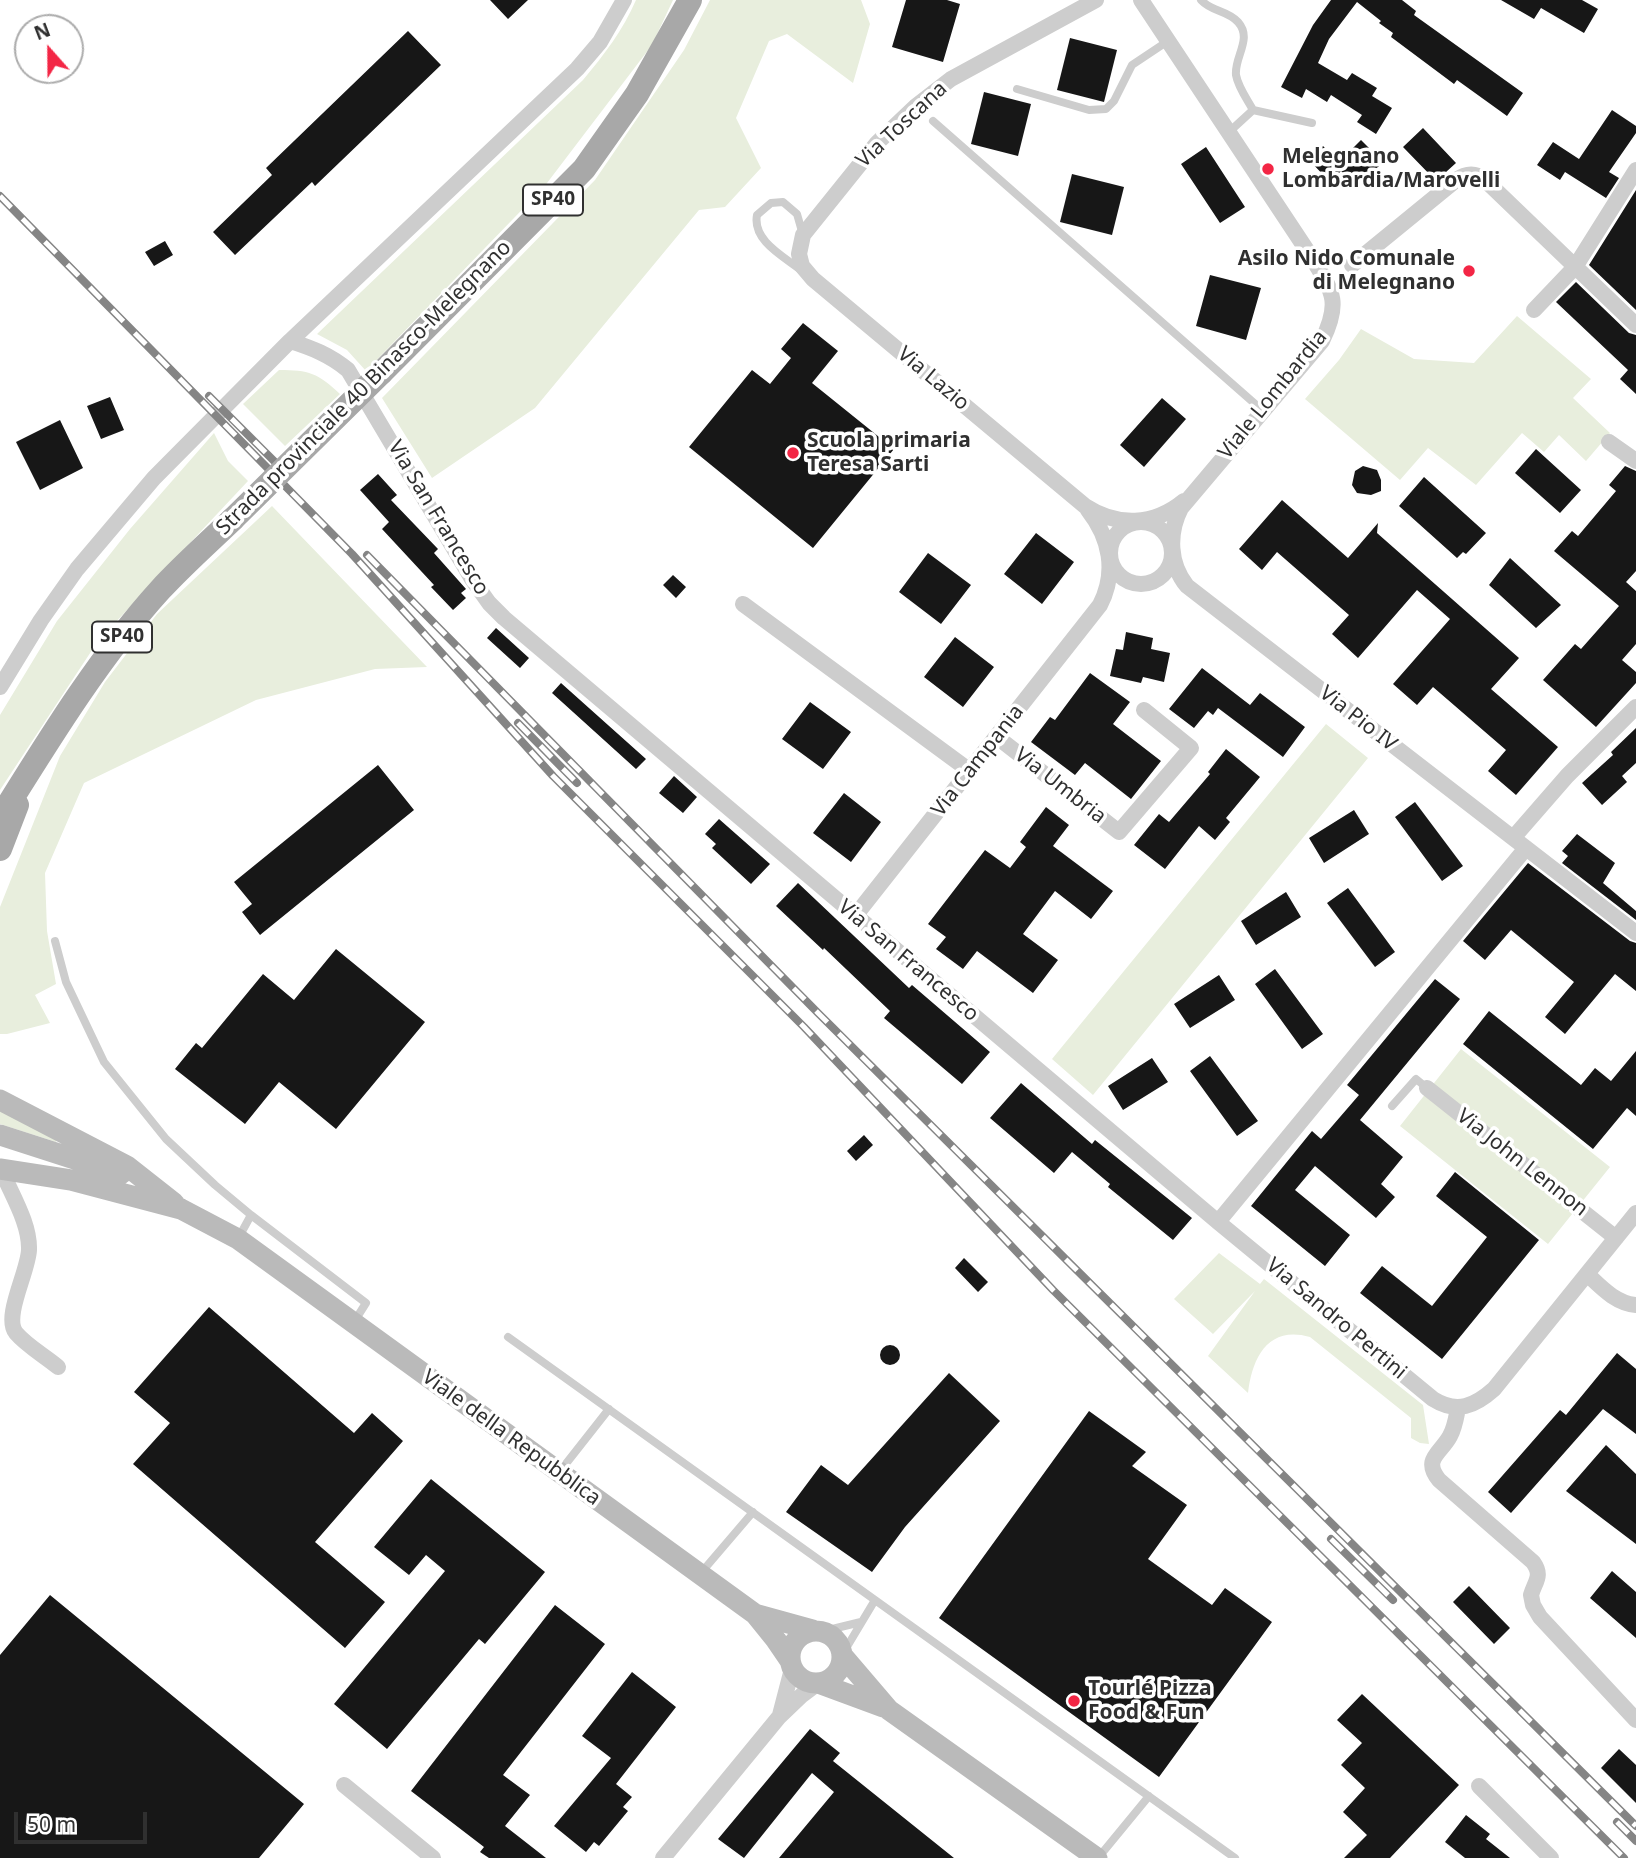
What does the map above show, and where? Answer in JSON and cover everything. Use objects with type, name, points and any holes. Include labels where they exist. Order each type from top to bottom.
[{"type":"main road","name":"Strada provinciale 40 Binasco-Melegnano","points":[[0,818],[117,643],[160,590],[584,169],[637,94],[690,0]]},
{"type":"main road","name":"Strada provinciale 40 Binasco-Melegnano","points":[[0,849],[29,771]]},
{"type":"street","points":[[0,687],[41,620],[77,569],[154,478],[290,341],[577,69],[600,42],[624,0]]},
{"type":"street","name":"Via Toscana","points":[[803,235],[867,154],[916,106],[951,79],[1096,0]]},
{"type":"street","name":"Viale Lombardia","points":[[1141,0],[1325,279],[1333,303],[1333,315],[1322,341],[1186,500],[1174,525],[1172,548]]},
{"type":"street","points":[[1534,310],[1575,267],[1636,170]]},
{"type":"street","points":[[1352,265],[1455,180],[1471,174],[1486,180],[1636,325]]},
{"type":"street","name":"Via Lazio","points":[[803,235],[799,254],[805,272],[813,279],[1085,506],[1109,519],[1136,522]]},
{"type":"street","name":"Via San Francesco","points":[[290,341],[320,351],[348,370],[472,579],[497,611],[1218,1222]]},
{"type":"street","points":[[1609,442],[1636,461]]},
{"type":"street","name":"Viale Lombardia","points":[[1136,522],[1161,515],[1186,500]]},
{"type":"street","name":"Via Lazio","points":[[1085,506],[1100,529],[1110,559]]},
{"type":"street","points":[[1136,522],[1147,522],[1159,527],[1167,535],[1172,548],[1172,559],[1167,571],[1158,579],[1145,584],[1135,584],[1124,579],[1115,571],[1110,559],[1111,544],[1116,534],[1125,526],[1136,522]]},
{"type":"street","name":"Via Pio IV","points":[[1172,548],[1178,573],[1191,589],[1636,933]]},
{"type":"street","name":"Via Campania","points":[[855,916],[1100,605],[1107,588],[1110,559]]},
{"type":"street","name":"Via Pio IV","points":[[1145,584],[1166,583],[1191,589]]},
{"type":"street","name":"Via Campania","points":[[1100,605],[1121,591],[1145,584]]},
{"type":"street","points":[[743,604],[970,771]]},
{"type":"street","name":"Via Umbria","points":[[998,737],[1119,832],[1191,748],[1144,710]]},
{"type":"street","points":[[1218,1222],[1520,843],[1567,776],[1634,714]]},
{"type":"street","name":"Via John Lennon","points":[[1427,1088],[1616,1238]]},
{"type":"street","points":[[0,1100],[127,1166],[181,1209]]},
{"type":"street","points":[[0,1135],[144,1180]]},
{"type":"street","points":[[0,1169],[71,1180],[181,1209]]},
{"type":"street","points":[[0,1169],[26,1228],[29,1249],[26,1274],[11,1322],[15,1332],[58,1367]]},
{"type":"street","name":"Viale della Repubblica","points":[[181,1209],[238,1239],[558,1474],[755,1614],[802,1680],[841,1690],[889,1710],[1098,1858]]},
{"type":"street","points":[[1636,1213],[1494,1389],[1477,1402],[1458,1408],[1451,1435],[1435,1454],[1432,1467],[1439,1480],[1536,1567],[1539,1577],[1531,1595],[1535,1611],[1636,1720]]},
{"type":"street","name":"Via Sandro Pertini","points":[[1218,1222],[1428,1395],[1445,1406],[1458,1408]]},
{"type":"street","points":[[1587,1274],[1613,1297],[1636,1305]]},
{"type":"street","name":"Viale della Repubblica","points":[[755,1614],[819,1631],[836,1640],[842,1655],[889,1710]]},
{"type":"street","points":[[779,1717],[793,1643],[805,1632],[819,1631]]},
{"type":"street","points":[[663,1858],[779,1717],[818,1683],[833,1677],[841,1663],[842,1655]]},
{"type":"street","points":[[344,1786],[433,1858]]},
{"type":"street","points":[[1479,1786],[1551,1858]]},
{"type":"lane","points":[[1201,0],[1213,10],[1230,16],[1242,29],[1244,45],[1237,64],[1237,78],[1253,110]]},
{"type":"lane","points":[[1017,89],[1090,110],[1106,108],[1114,101],[1132,65],[1168,41]]},
{"type":"lane","points":[[1253,110],[1312,123]]},
{"type":"lane","points":[[1229,132],[1253,110]]},
{"type":"lane","points":[[933,121],[1262,410]]},
{"type":"lane","name":"Via Lazio","points":[[803,235],[797,214],[783,202],[771,203],[757,215],[757,227],[763,240],[813,279]]},
{"type":"lane","points":[[55,941],[66,982],[104,1062],[166,1139],[215,1185],[366,1303],[354,1322]]},
{"type":"lane","points":[[1392,1106],[1416,1079],[1427,1088]]},
{"type":"lane","points":[[238,1239],[251,1215]]},
{"type":"lane","points":[[508,1337],[1235,1858]]},
{"type":"lane","points":[[558,1474],[609,1409]]},
{"type":"lane","points":[[700,1575],[753,1512]]},
{"type":"lane","points":[[842,1655],[875,1600]]},
{"type":"lane","points":[[819,1631],[861,1622]]},
{"type":"lane","points":[[1098,1858],[1149,1796]]},
{"type":"green space","points":[[636,0],[673,0],[652,45],[544,187],[366,371],[347,350],[317,334],[583,80],[612,42]]},
{"type":"green space","points":[[710,0],[861,0],[870,24],[853,83],[787,34],[769,41],[736,118],[761,168],[725,207],[699,210],[535,408],[432,478],[382,398],[595,180],[684,50]]},
{"type":"green space","points":[[1517,316],[1591,379],[1573,398],[1610,433],[1586,461],[1559,435],[1544,452],[1522,433],[1476,485],[1428,448],[1400,480],[1305,399],[1339,360],[1361,329],[1414,359],[1474,363]]},
{"type":"green space","points":[[279,370],[312,374],[340,394],[285,446],[243,404]]},
{"type":"green space","points":[[214,433],[228,461],[248,481],[98,641],[0,790],[0,715],[57,621],[130,529]]},
{"type":"green space","points":[[272,506],[427,667],[375,669],[256,700],[84,783],[45,873],[47,931],[56,984],[35,995],[50,1023],[0,1034],[0,907],[60,756],[105,682],[157,614]]},
{"type":"green space","points":[[1326,724],[1368,758],[1093,1095],[1052,1059]]},
{"type":"green space","points":[[1461,1049],[1610,1167],[1548,1244],[1400,1126]]},
{"type":"green space","points":[[0,1111],[57,1140],[56,1142],[0,1124]]},
{"type":"green space","points":[[1219,1253],[1260,1284],[1264,1279],[1423,1405],[1429,1444],[1411,1438],[1411,1418],[1310,1337],[1283,1336],[1265,1347],[1253,1368],[1248,1393],[1208,1356],[1255,1291],[1213,1334],[1174,1299]]},
{"type":"building","points":[[490,0],[528,0],[508,19]]},
{"type":"building","points":[[906,0],[947,0],[960,4],[943,62],[892,47]]},
{"type":"building","points":[[1331,0],[1402,0],[1416,11],[1414,15],[1523,93],[1507,116],[1457,80],[1454,84],[1391,37],[1393,33],[1357,2],[1329,39],[1318,63],[1347,80],[1352,73],[1377,88],[1372,96],[1392,108],[1376,134],[1357,122],[1362,115],[1331,95],[1327,102],[1306,89],[1302,98],[1281,87],[1313,25]]},
{"type":"building","points":[[1501,0],[1582,0],[1598,9],[1584,33],[1541,8],[1534,19]]},
{"type":"building","points":[[408,31],[441,65],[315,186],[312,182],[235,255],[213,232],[272,175],[266,168]]},
{"type":"building","points":[[1070,38],[1117,50],[1104,102],[1057,90]]},
{"type":"building","points":[[984,92],[1031,104],[1018,156],[971,144]]},
{"type":"building","points":[[1612,110],[1636,126],[1636,133],[1609,172],[1619,178],[1606,198],[1565,172],[1560,180],[1537,165],[1553,142],[1579,159]]},
{"type":"building","points":[[1423,128],[1456,163],[1436,181],[1403,147]]},
{"type":"building","points":[[1361,140],[1383,162],[1358,187],[1341,171],[1330,182],[1309,160],[1323,146],[1339,162]]},
{"type":"building","points":[[1206,147],[1245,207],[1220,223],[1181,164]]},
{"type":"building","points":[[1072,174],[1124,187],[1112,235],[1060,222]]},
{"type":"building","points":[[1636,190],[1636,310],[1589,265]]},
{"type":"building","points":[[165,241],[173,255],[154,266],[145,252]]},
{"type":"building","points":[[1210,275],[1261,288],[1246,340],[1196,326]]},
{"type":"building","points":[[1576,282],[1629,333],[1636,335],[1636,394],[1620,379],[1628,370],[1556,302]]},
{"type":"building","points":[[803,323],[838,351],[812,383],[894,449],[813,548],[689,447],[752,370],[770,384],[791,358],[781,349]]},
{"type":"building","points":[[110,397],[124,430],[101,439],[87,406]]},
{"type":"building","points":[[1162,398],[1186,419],[1144,467],[1120,445]]},
{"type":"building","points":[[60,420],[83,468],[40,490],[16,442]]},
{"type":"building","points":[[1536,449],[1581,490],[1560,513],[1515,473]]},
{"type":"building","points":[[1363,466],[1377,470],[1381,491],[1371,495],[1357,493],[1352,485],[1355,471]]},
{"type":"building","points":[[1625,466],[1636,471],[1636,571],[1626,582],[1636,591],[1636,644],[1622,660],[1636,672],[1636,683],[1596,727],[1543,680],[1575,644],[1581,649],[1619,606],[1554,551],[1572,531],[1578,536],[1616,491],[1609,485]]},
{"type":"building","points":[[378,474],[397,495],[391,500],[438,549],[434,553],[466,589],[461,593],[466,598],[453,610],[431,587],[434,585],[382,529],[389,522],[360,490]]},
{"type":"building","points":[[1424,477],[1486,533],[1466,554],[1463,552],[1457,558],[1399,506]]},
{"type":"building","points":[[1282,500],[1348,558],[1378,523],[1377,533],[1519,658],[1491,689],[1558,747],[1516,795],[1488,771],[1506,750],[1433,687],[1417,705],[1393,684],[1450,619],[1417,590],[1358,658],[1332,634],[1349,615],[1277,552],[1262,570],[1239,549]]},
{"type":"building","points":[[1036,533],[1074,562],[1042,604],[1004,574]]},
{"type":"building","points":[[928,553],[971,585],[941,624],[899,592]]},
{"type":"building","points":[[1510,558],[1561,605],[1536,628],[1489,585]]},
{"type":"building","points":[[673,575],[686,587],[676,598],[663,585]]},
{"type":"building","points":[[496,628],[529,658],[520,668],[487,638]]},
{"type":"building","points":[[1126,632],[1153,638],[1151,649],[1170,653],[1164,682],[1143,677],[1141,683],[1110,676],[1116,649],[1123,650]]},
{"type":"building","points":[[955,637],[994,667],[963,707],[924,677]]},
{"type":"building","points":[[1202,668],[1250,705],[1260,693],[1305,727],[1283,757],[1218,708],[1213,715],[1208,711],[1194,728],[1169,709]]},
{"type":"building","points":[[1090,673],[1130,702],[1113,724],[1161,761],[1131,799],[1085,763],[1075,775],[1031,742],[1050,717],[1055,720]]},
{"type":"building","points":[[561,683],[646,759],[636,769],[552,693]]},
{"type":"building","points":[[810,702],[851,732],[823,769],[782,739]]},
{"type":"building","points":[[1636,728],[1636,763],[1622,776],[1627,782],[1602,805],[1582,783],[1613,755],[1611,752]]},
{"type":"building","points":[[1226,749],[1260,777],[1226,818],[1230,822],[1215,840],[1199,826],[1165,869],[1134,845],[1159,814],[1169,822],[1210,774],[1208,772]]},
{"type":"building","points":[[378,765],[414,810],[260,935],[242,912],[252,904],[234,882]]},
{"type":"building","points":[[674,776],[697,797],[683,813],[659,793]]},
{"type":"building","points":[[844,793],[881,822],[851,862],[813,833]]},
{"type":"building","points":[[1415,802],[1463,866],[1442,881],[1395,817]]},
{"type":"building","points":[[1046,807],[1069,825],[1053,846],[1113,891],[1091,919],[1055,891],[1023,934],[1058,960],[1033,993],[977,951],[963,969],[936,949],[946,937],[928,924],[985,850],[1010,868],[1026,847],[1020,842]]},
{"type":"building","points":[[1354,810],[1369,834],[1324,863],[1309,838]]},
{"type":"building","points":[[719,819],[770,864],[751,884],[712,848],[716,844],[705,834]]},
{"type":"building","points":[[1577,834],[1615,863],[1603,883],[1636,911],[1636,920],[1562,863],[1568,856],[1562,851]]},
{"type":"building","points":[[1528,863],[1636,943],[1636,991],[1615,974],[1565,1034],[1545,1017],[1574,982],[1511,930],[1485,960],[1463,941]]},
{"type":"building","points":[[798,883],[909,988],[912,985],[990,1052],[962,1084],[884,1018],[890,1011],[776,906]]},
{"type":"building","points":[[1348,888],[1395,952],[1375,967],[1327,903]]},
{"type":"building","points":[[1286,892],[1301,917],[1256,945],[1241,921]]},
{"type":"building","points":[[336,949],[425,1022],[336,1129],[279,1082],[245,1124],[175,1069],[196,1043],[202,1048],[263,974],[294,1000]]},
{"type":"building","points":[[1275,969],[1323,1034],[1302,1049],[1255,984]]},
{"type":"building","points":[[1219,975],[1235,1000],[1190,1028],[1174,1004]]},
{"type":"building","points":[[1435,979],[1460,999],[1360,1120],[1403,1157],[1381,1184],[1395,1197],[1376,1218],[1315,1166],[1295,1190],[1350,1235],[1325,1266],[1251,1206],[1312,1131],[1321,1139],[1359,1095],[1347,1085]]},
{"type":"building","points":[[1489,1011],[1581,1085],[1595,1068],[1611,1081],[1636,1051],[1636,1116],[1627,1108],[1593,1149],[1463,1044]]},
{"type":"building","points":[[1210,1056],[1258,1121],[1237,1136],[1190,1071]]},
{"type":"building","points":[[1152,1058],[1168,1082],[1123,1110],[1108,1086]]},
{"type":"building","points":[[1021,1083],[1092,1144],[1095,1140],[1192,1218],[1173,1240],[1108,1187],[1110,1184],[1072,1152],[1054,1173],[990,1118]]},
{"type":"building","points":[[864,1135],[873,1145],[856,1161],[847,1151]]},
{"type":"building","points":[[1455,1172],[1539,1240],[1442,1359],[1360,1293],[1382,1266],[1432,1306],[1487,1237],[1436,1196]]},
{"type":"building","points":[[964,1258],[988,1282],[978,1292],[955,1268]]},
{"type":"building","points":[[209,1307],[354,1433],[372,1413],[403,1441],[315,1542],[385,1602],[345,1648],[133,1464],[170,1423],[134,1392]]},
{"type":"building","points":[[886,1345],[894,1345],[900,1355],[894,1365],[886,1365],[880,1359],[880,1351]]},
{"type":"building","points":[[1617,1353],[1636,1369],[1636,1434],[1603,1409],[1511,1513],[1488,1492],[1560,1410],[1566,1415]]},
{"type":"building","points":[[949,1373],[1000,1421],[905,1527],[872,1572],[786,1512],[821,1465],[848,1485]]},
{"type":"building","points":[[1089,1411],[1146,1452],[1132,1466],[1187,1505],[1148,1559],[1212,1605],[1225,1588],[1272,1622],[1159,1777],[939,1618]]},
{"type":"building","points":[[1606,1445],[1636,1474],[1636,1544],[1566,1491]]},
{"type":"building","points":[[431,1479],[545,1572],[485,1644],[479,1639],[387,1749],[334,1704],[445,1571],[426,1555],[409,1575],[374,1547]]},
{"type":"building","points":[[1612,1571],[1636,1592],[1636,1638],[1590,1598]]},
{"type":"building","points":[[1469,1586],[1510,1628],[1494,1644],[1453,1602]]},
{"type":"building","points":[[50,1595],[304,1804],[259,1858],[0,1858],[0,1655]]},
{"type":"building","points":[[555,1605],[605,1644],[503,1775],[530,1795],[505,1826],[546,1858],[489,1858],[480,1852],[484,1847],[411,1791]]},
{"type":"building","points":[[632,1672],[676,1707],[616,1784],[632,1797],[623,1807],[628,1811],[599,1846],[594,1842],[586,1852],[554,1826],[611,1758],[582,1736]]},
{"type":"building","points":[[1362,1694],[1459,1785],[1390,1858],[1344,1858],[1367,1835],[1343,1812],[1365,1788],[1341,1765],[1362,1743],[1337,1720]]},
{"type":"building","points":[[810,1729],[840,1753],[833,1761],[954,1858],[779,1858],[834,1792],[812,1773],[744,1858],[718,1839]]},
{"type":"building","points":[[1619,1749],[1636,1765],[1636,1803],[1601,1768]]},
{"type":"building","points":[[1466,1815],[1490,1834],[1486,1839],[1510,1858],[1465,1858],[1445,1842]]},
{"type":"railway","points":[[0,196],[352,554],[553,776],[804,1027],[1053,1290],[1624,1858]]},
{"type":"railway","points":[[209,396],[283,470]]},
{"type":"railway","points":[[367,555],[818,1013],[1636,1826]]},
{"type":"railway","points":[[518,723],[577,783]]},
{"type":"railway","points":[[1331,1539],[1393,1600]]},
{"type":"railway","points":[[1617,1822],[1636,1841]]},
{"type":"place","name":"Melegnano Lombardia/Marovelli","points":[[1268,169]]},
{"type":"place","name":"Asilo Nido Comunale di Melegnano","points":[[1469,271]]},
{"type":"place","name":"Scuola primaria Teresa Sarti","points":[[793,453]]},
{"type":"place","name":"Tourlé Pizza Food & Fun","points":[[1074,1701]]}]
